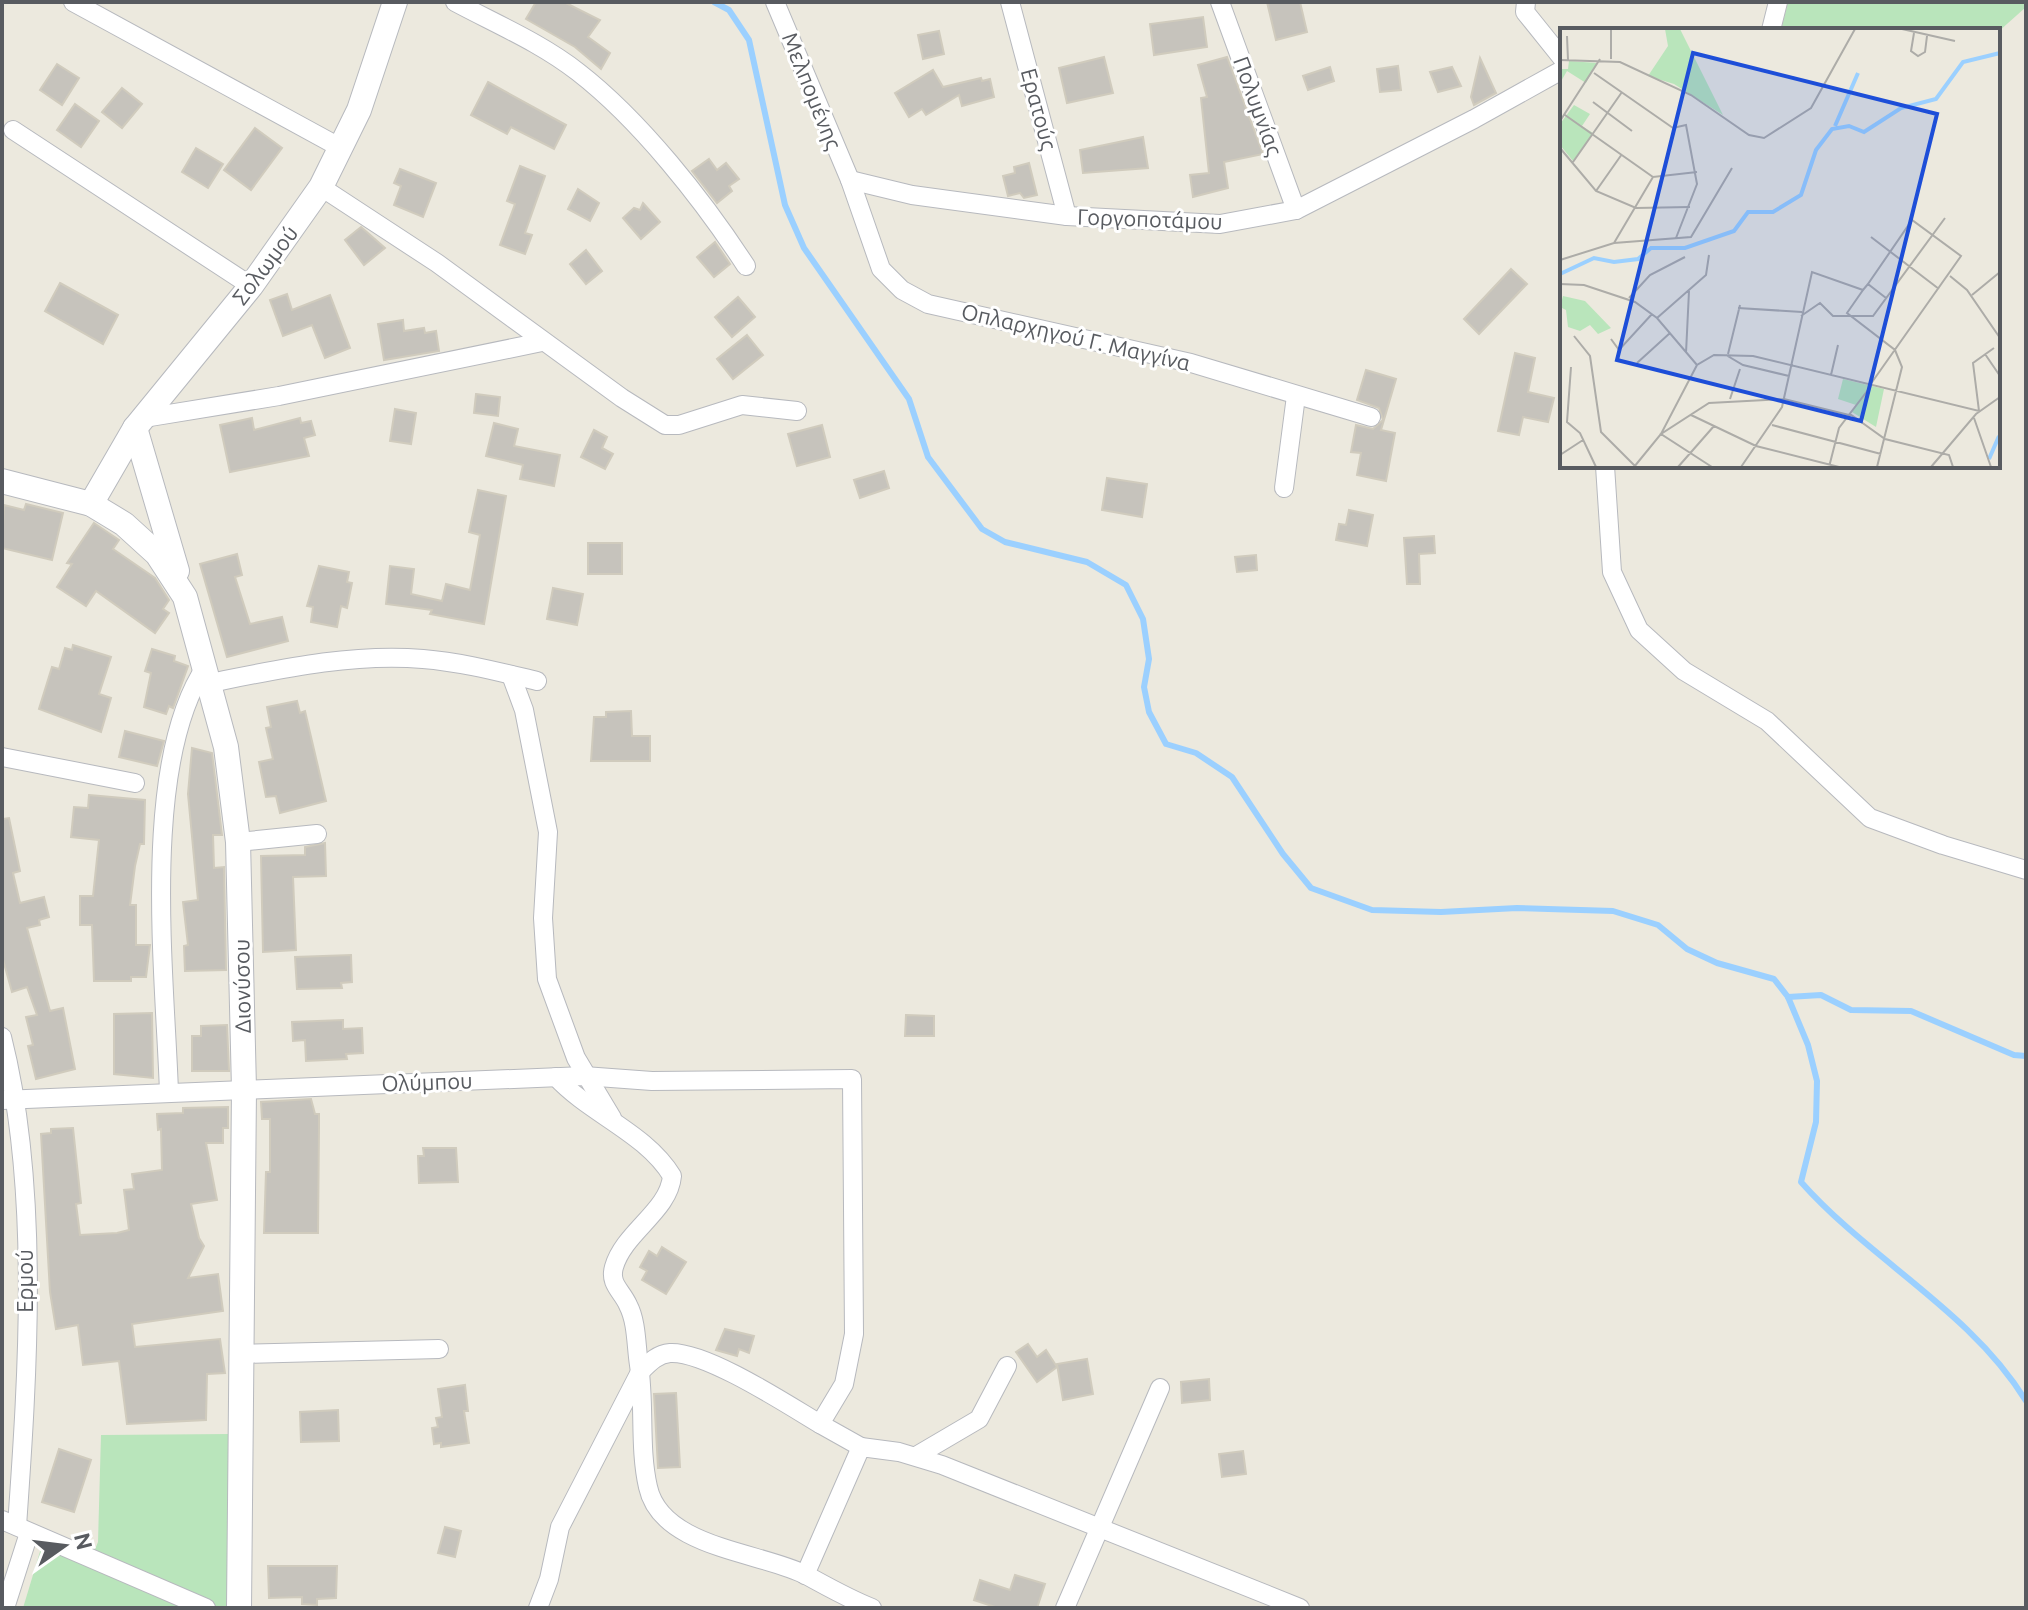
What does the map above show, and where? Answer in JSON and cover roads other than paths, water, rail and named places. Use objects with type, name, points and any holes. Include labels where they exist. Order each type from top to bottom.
[{"type":"street","points":[[73,2],[341,148]]},
{"type":"street","name":"Σολωμού","points":[[91,504],[140,423],[251,286],[321,187],[372,77],[395,2]]},
{"type":"street","points":[[455,2],[546,50],[578,72],[648,142],[723,231],[746,266]]},
{"type":"street","name":"Μελπομένης","points":[[775,2],[850,180]]},
{"type":"street","name":"Ερατούς","points":[[1010,2],[1067,216]]},
{"type":"street","name":"Πολυμνίας","points":[[1220,2],[1296,210]]},
{"type":"street","points":[[1526,2],[1528,18],[1560,56]]},
{"type":"street","points":[[1772,28],[1778,2]]},
{"type":"street","name":"Γοργοποτάμου","points":[[850,180],[912,195],[1067,216],[1220,224],[1296,210],[1560,71]]},
{"type":"street","points":[[13,130],[251,286]]},
{"type":"street","name":"Οπλαρχηγού Γ. Μαγγίνα","points":[[850,180],[881,269],[902,290],[928,304],[1191,363],[1371,417]]},
{"type":"street","points":[[321,187],[437,263],[542,342],[665,425],[679,425],[742,405],[797,411]]},
{"type":"street","points":[[185,597],[140,423],[542,342]]},
{"type":"street","points":[[1284,488],[1296,396]]},
{"type":"street","points":[[1605,468],[1612,572],[1639,630],[1684,671],[1767,721],[1870,818],[1943,845],[2026,870]]},
{"type":"street","name":"Διονύσου","points":[[2,481],[91,504],[143,538],[185,597],[230,766],[238,842],[244,1089],[239,1354],[239,1608]]},
{"type":"street","points":[[169,1092],[162,861],[165,789],[184,708],[208,675],[389,658],[452,663],[537,681]]},
{"type":"street","points":[[511,675],[524,710],[548,832],[543,918],[547,979],[584,1076],[615,1123]]},
{"type":"street","points":[[2,757],[135,783]]},
{"type":"street","points":[[238,842],[317,834]]},
{"type":"street","name":"Ερμού","points":[[2,1037],[26,1267],[24,1435],[5,1608]]},
{"type":"street","name":"Ολύμπου","points":[[10,1099],[584,1076],[652,1081],[852,1079],[854,1334],[844,1384],[820,1424]]},
{"type":"street","points":[[556,1077],[577,1099],[615,1123],[659,1159],[672,1176],[669,1193],[632,1235],[614,1266],[616,1288],[630,1308],[640,1372],[648,1487],[656,1508],[674,1525],[731,1552],[805,1575],[872,1608]]},
{"type":"street","points":[[239,1354],[439,1349]]},
{"type":"street","points":[[538,1608],[549,1579],[560,1527],[640,1372],[661,1356],[681,1355],[738,1375],[861,1447],[916,1456],[1300,1608]]},
{"type":"street","points":[[916,1456],[979,1419],[1007,1366]]},
{"type":"street","points":[[1065,1608],[1160,1388]]},
{"type":"street","points":[[805,1575],[861,1447]]},
{"type":"street","points":[[16,1526],[206,1608]]},
{"type":"waterway","points":[[714,2],[729,10],[749,40],[785,205],[804,248],[909,399],[928,457],[982,529],[1005,542],[1087,562],[1126,585],[1143,619],[1149,659],[1144,687],[1149,712],[1166,744],[1196,753],[1232,777],[1283,854],[1311,888],[1372,910],[1441,912],[1517,908],[1613,911],[1658,925],[1687,949],[1717,963],[1774,979],[1788,997],[1808,1045],[1817,1081],[1816,1122],[1801,1182],[1828,1210],[1977,1340],[2026,1401]]},
{"type":"waterway","points":[[1788,997],[1821,995],[1851,1010],[1911,1011],[2014,1055],[2026,1056]]}]
